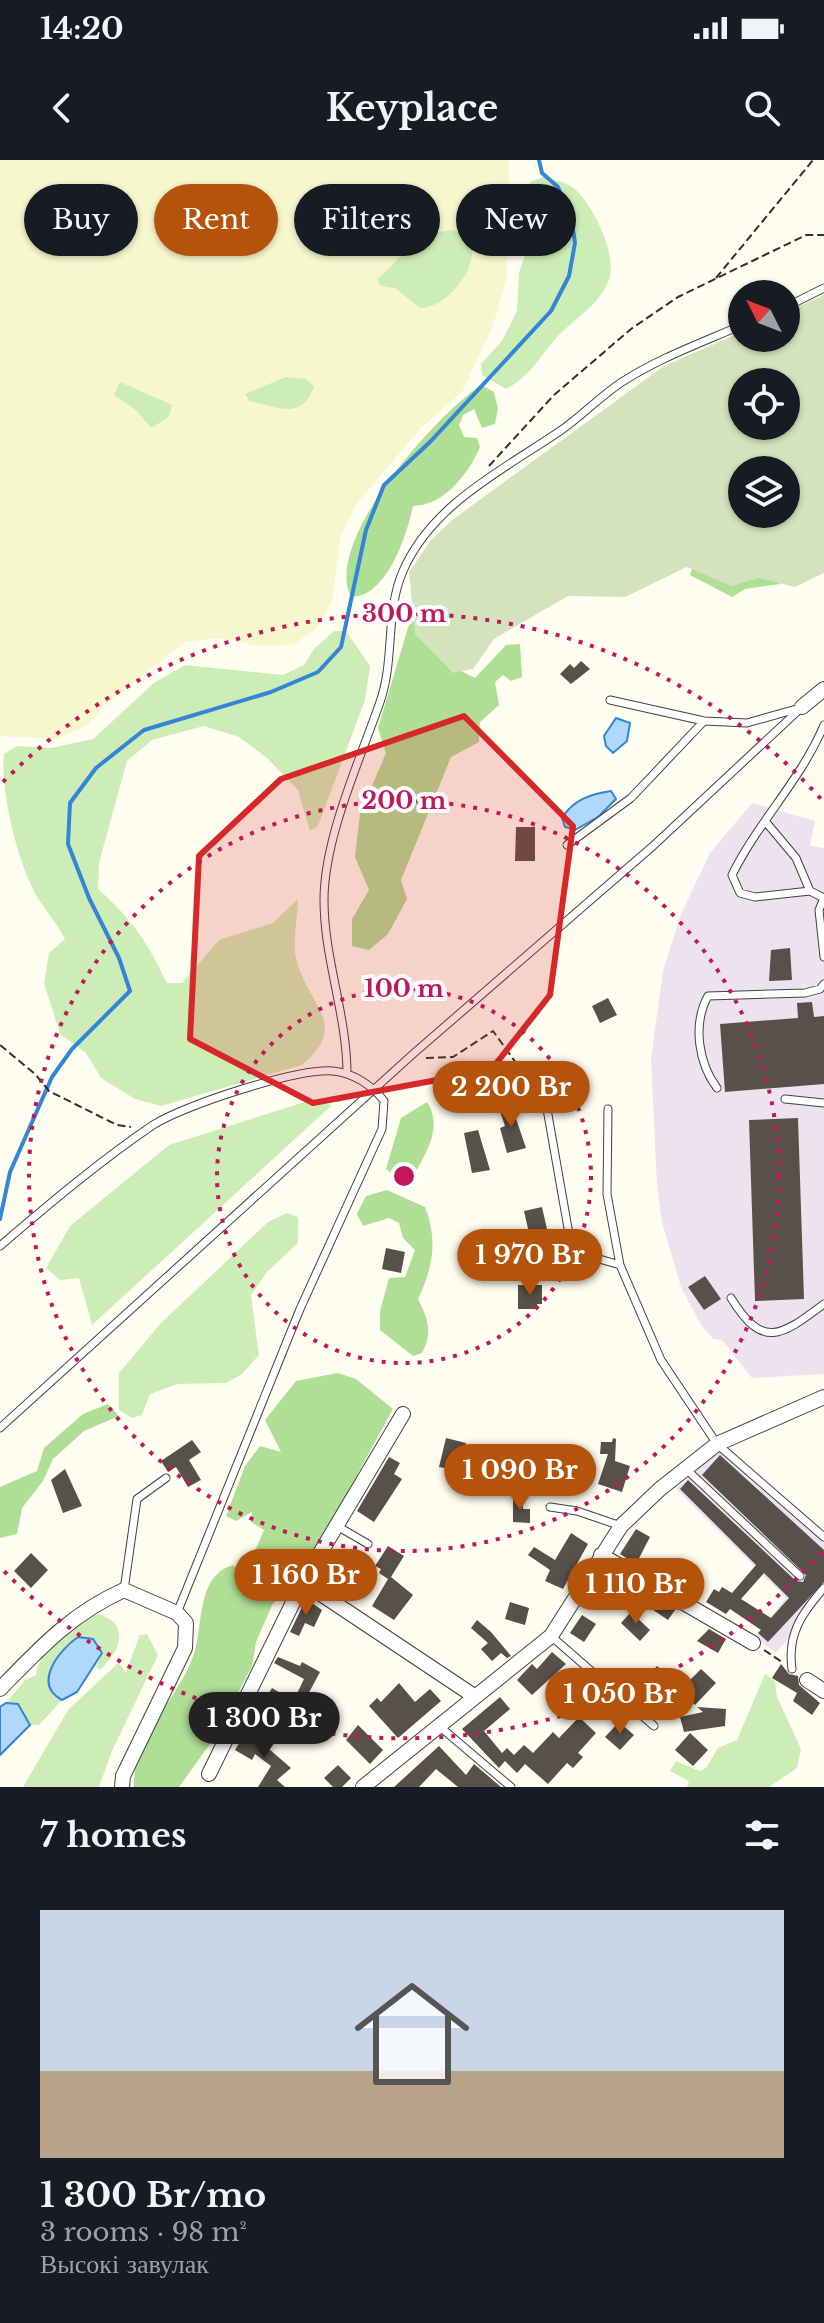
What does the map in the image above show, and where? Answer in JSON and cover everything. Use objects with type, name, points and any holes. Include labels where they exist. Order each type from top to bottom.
[{"type":"street","points":[[802,707],[824,689]]},
{"type":"street","points":[[363,1787],[551,1636],[621,1526],[686,1469],[717,1444],[824,1397]]},
{"type":"street","points":[[209,1774],[303,1582],[403,1414]]},
{"type":"street","points":[[601,1555],[753,1643]]},
{"type":"street","points":[[303,1582],[474,1696]]},
{"type":"street","points":[[0,1689],[76,1615],[124,1590],[177,1613],[186,1623],[185,1648],[123,1776],[122,1787]]},
{"type":"street","points":[[807,1680],[824,1691]]},
{"type":"lane","points":[[800,300],[824,288]]},
{"type":"lane","points":[[347,1074],[347,1045],[328,947],[324,897],[335,838],[384,690],[392,619],[403,571],[444,514],[475,488],[561,430],[620,383],[661,360],[728,331]]},
{"type":"lane","points":[[610,700],[704,721],[747,723],[802,707]]},
{"type":"lane","points":[[0,1428],[413,1054],[653,846],[802,707]]},
{"type":"lane","points":[[567,845],[631,798],[704,721]]},
{"type":"lane","points":[[824,725],[814,750],[748,843],[732,875],[740,893],[755,897],[810,891],[824,898],[819,910],[824,957]]},
{"type":"lane","points":[[765,821],[796,858],[810,891]]},
{"type":"lane","points":[[717,1088],[704,1070],[700,1041],[703,1005],[708,996],[805,993],[820,989],[824,984]]},
{"type":"lane","points":[[0,1246],[148,1129],[199,1105],[308,1073],[347,1074],[375,1089],[384,1101],[382,1129],[300,1309],[177,1613]]},
{"type":"lane","points":[[785,1099],[824,1103]]},
{"type":"lane","points":[[547,1109],[572,1251],[620,1265]]},
{"type":"lane","points":[[608,1109],[607,1194],[620,1265],[661,1360],[717,1444],[824,1537]]},
{"type":"lane","points":[[731,1298],[747,1325],[764,1333],[792,1328],[824,1304]]},
{"type":"lane","points":[[686,1469],[800,1576]]},
{"type":"lane","points":[[124,1590],[137,1499],[166,1478]]},
{"type":"lane","points":[[550,1507],[577,1511],[621,1526]]},
{"type":"lane","points":[[337,1526],[368,1544]]},
{"type":"lane","points":[[792,1669],[789,1649],[800,1615],[824,1588]]},
{"type":"lane","points":[[551,1636],[654,1726]]},
{"type":"lane","points":[[438,1724],[511,1787]]},
{"type":"path","points":[[715,279],[813,160]]},
{"type":"path","points":[[487,468],[554,395],[631,329],[678,297],[806,235],[824,235]]},
{"type":"path","points":[[413,1054],[435,1060],[453,1057],[493,1031],[500,1035],[507,1054],[533,1083],[547,1109]]},
{"type":"path","points":[[0,1045],[35,1074],[49,1091],[117,1125],[148,1129]]},
{"type":"highlighted area","points":[[464,716],[573,826],[550,995],[491,1070],[313,1103],[190,1039],[199,856],[281,779]]},
{"type":"shaded area","points":[[752,803],[815,821],[810,846],[824,848],[824,1374],[752,1378],[722,1340],[713,1339],[701,1325],[681,1287],[662,1222],[657,1186],[651,1059],[663,971],[681,914],[710,853]]},
{"type":"shaded area","points":[[719,1450],[824,1535],[824,1596],[776,1653],[754,1637],[786,1598],[676,1489]]},
{"type":"green space","points":[[0,160],[509,160],[509,184],[456,184],[456,256],[507,256],[507,279],[492,328],[462,392],[420,429],[355,506],[340,539],[332,602],[316,629],[293,645],[257,646],[219,638],[185,642],[106,704],[87,726],[56,739],[0,736]]},
{"type":"green space","points":[[543,177],[567,184],[530,184]]},
{"type":"green space","points":[[576,191],[587,203],[606,241],[611,266],[607,285],[595,302],[558,336],[529,372],[506,389],[482,375],[481,364],[502,341],[517,311],[519,273],[525,256],[576,256]]},
{"type":"green space","points":[[456,231],[456,256],[472,256],[468,270],[452,292],[431,306],[420,308],[395,288],[381,286],[377,279],[400,256],[440,256],[440,232]]},
{"type":"green space","points":[[824,295],[824,573],[795,587],[759,578],[731,586],[687,567],[625,597],[568,596],[494,639],[473,669],[453,673],[415,634],[409,572],[431,540],[452,520],[664,366],[728,338],[728,352],[800,352],[800,306]]},
{"type":"green space","points":[[824,328],[809,467],[800,465],[800,456],[728,456],[728,472],[575,563],[459,670],[475,678],[506,645],[520,644],[522,677],[511,681],[503,675],[495,682],[499,705],[480,722],[479,742],[451,757],[401,880],[407,899],[388,934],[369,950],[352,946],[352,919],[369,890],[355,857],[360,814],[386,753],[378,728],[416,601],[728,434],[728,440],[800,440],[800,368],[796,368]]},
{"type":"green space","points":[[286,377],[306,379],[314,386],[302,405],[278,408],[249,401],[245,394]]},
{"type":"green space","points":[[120,382],[172,405],[169,417],[151,428],[137,411],[114,395]]},
{"type":"green space","points":[[481,385],[494,392],[498,409],[495,424],[482,428],[474,409],[463,415],[459,425],[464,437],[477,438],[480,447],[469,467],[445,494],[424,505],[413,506],[400,548],[385,576],[364,594],[351,597],[346,573],[353,545],[368,513],[413,450]]},
{"type":"green space","points":[[693,565],[779,569],[780,584],[745,589],[732,597],[690,575]]},
{"type":"green space","points":[[334,631],[346,631],[370,666],[365,700],[318,826],[310,831],[298,790],[267,758],[239,737],[204,726],[152,740],[127,761],[99,863],[98,889],[138,932],[167,983],[182,983],[219,940],[273,923],[298,899],[295,954],[322,1015],[325,1026],[323,1038],[316,1051],[302,1065],[161,1106],[135,1099],[101,1078],[86,1053],[60,1034],[44,983],[49,953],[65,939],[35,894],[20,857],[4,784],[4,754],[17,746],[51,748],[93,739],[154,683],[185,665],[283,675],[304,665],[314,649]]},
{"type":"green space","points":[[311,1100],[332,1105],[92,1325],[79,1278],[60,1280],[46,1268],[70,1226],[169,1145]]},
{"type":"green space","points":[[427,1102],[434,1121],[431,1141],[412,1178],[397,1179],[386,1169],[401,1118]]},
{"type":"green space","points":[[387,1190],[425,1207],[432,1231],[430,1265],[418,1299],[427,1319],[427,1339],[422,1353],[413,1356],[380,1330],[380,1311],[389,1278],[405,1277],[415,1250],[403,1238],[399,1223],[389,1218],[363,1226],[357,1214],[366,1196]]},
{"type":"green space","points":[[287,1213],[298,1217],[298,1243],[267,1272],[251,1295],[259,1355],[242,1374],[226,1383],[177,1384],[150,1394],[142,1415],[132,1418],[119,1410],[119,1373],[161,1323],[268,1222]]},
{"type":"green space","points":[[338,1373],[356,1379],[393,1409],[295,1589],[273,1603],[256,1642],[252,1666],[215,1737],[179,1787],[134,1787],[140,1751],[194,1654],[203,1602],[213,1579],[233,1565],[243,1574],[256,1576],[262,1566],[252,1558],[264,1530],[251,1522],[252,1512],[236,1521],[226,1516],[245,1466],[260,1446],[281,1452],[265,1420],[296,1381]]},
{"type":"green space","points":[[108,1404],[119,1416],[84,1431],[53,1459],[43,1481],[22,1508],[17,1534],[0,1538],[0,1487],[37,1471],[44,1448],[83,1414]]},
{"type":"green space","points":[[99,1614],[116,1625],[119,1632],[117,1648],[100,1670],[96,1667],[102,1653],[53,1696],[62,1700],[39,1725],[30,1725],[18,1704],[6,1703],[25,1680],[36,1675],[44,1655],[59,1637],[78,1623]]},
{"type":"green space","points":[[147,1634],[158,1655],[112,1751],[99,1787],[23,1787],[68,1710],[118,1663],[126,1672],[140,1635]]},
{"type":"green space","points":[[765,1674],[775,1681],[777,1697],[801,1749],[797,1768],[769,1787],[687,1787],[689,1781],[670,1771],[676,1761],[700,1771],[706,1768],[718,1748],[737,1740]]},
{"type":"water","points":[[616,718],[630,723],[627,741],[613,753],[606,746],[604,736]]},
{"type":"water","points":[[611,791],[616,799],[598,817],[575,830],[565,827],[562,818],[577,802]]},
{"type":"water","points":[[78,1637],[93,1639],[102,1653],[77,1692],[62,1700],[53,1693],[49,1676],[57,1658]]},
{"type":"water","points":[[6,1703],[18,1704],[30,1725],[0,1755],[0,1707]]},
{"type":"building","points":[[581,661],[590,669],[571,684],[560,674],[570,664],[574,668]]},
{"type":"building","points":[[516,827],[535,827],[535,861],[515,861]]},
{"type":"building","points":[[790,948],[792,980],[769,981],[771,950]]},
{"type":"building","points":[[608,998],[617,1015],[600,1023],[592,1006]]},
{"type":"building","points":[[812,1002],[814,1017],[824,1016],[824,1084],[725,1092],[720,1024],[798,1018],[797,1003]]},
{"type":"building","points":[[510,1101],[526,1148],[507,1153],[500,1128],[505,1126],[498,1105]]},
{"type":"building","points":[[798,1118],[804,1299],[755,1301],[749,1120]]},
{"type":"building","points":[[478,1130],[490,1170],[472,1173],[464,1133]]},
{"type":"building","points":[[542,1207],[547,1229],[529,1233],[524,1211]]},
{"type":"building","points":[[386,1248],[405,1252],[401,1273],[382,1269]]},
{"type":"building","points":[[705,1276],[721,1299],[704,1310],[688,1287]]},
{"type":"building","points":[[518,1285],[542,1285],[542,1304],[537,1304],[537,1309],[518,1309]]},
{"type":"building","points":[[446,1438],[466,1443],[460,1471],[439,1467]]},
{"type":"building","points":[[613,1438],[616,1439],[615,1461],[630,1466],[622,1492],[598,1484],[608,1454],[600,1454],[601,1442],[612,1442]]},
{"type":"building","points":[[192,1440],[201,1452],[189,1460],[201,1480],[188,1487],[176,1467],[168,1472],[161,1461]]},
{"type":"building","points":[[720,1455],[824,1550],[824,1582],[768,1642],[758,1633],[761,1630],[730,1609],[726,1614],[706,1602],[714,1589],[719,1592],[722,1587],[732,1593],[756,1565],[680,1489],[688,1480],[796,1581],[803,1582],[806,1575],[702,1475]],"holes":[[[764,1573],[789,1598],[771,1618],[741,1599]]]},
{"type":"building","points":[[389,1457],[400,1463],[394,1474],[402,1479],[374,1522],[357,1511]]},
{"type":"building","points":[[65,1469],[82,1506],[63,1513],[51,1480]]},
{"type":"building","points":[[513,1497],[523,1498],[523,1509],[530,1509],[530,1523],[513,1522]]},
{"type":"building","points":[[636,1529],[650,1537],[636,1564],[620,1554]]},
{"type":"building","points":[[571,1533],[588,1544],[563,1589],[545,1581],[550,1570],[528,1555],[534,1547],[555,1560]]},
{"type":"building","points":[[388,1546],[404,1556],[391,1577],[413,1595],[394,1620],[372,1606],[388,1579],[375,1566]]},
{"type":"building","points":[[31,1553],[48,1570],[31,1588],[14,1571]]},
{"type":"building","points":[[335,1560],[350,1570],[345,1579],[351,1583],[345,1591],[322,1579]]},
{"type":"building","points":[[635,1586],[675,1610],[668,1620],[628,1593]]},
{"type":"building","points":[[306,1599],[322,1610],[314,1627],[305,1623],[299,1636],[290,1632]]},
{"type":"building","points":[[510,1602],[529,1608],[525,1625],[505,1619]]},
{"type":"building","points":[[631,1612],[650,1630],[640,1641],[621,1623]]},
{"type":"building","points":[[582,1615],[596,1624],[584,1642],[570,1633]]},
{"type":"building","points":[[477,1620],[511,1656],[507,1658],[501,1653],[492,1661],[481,1649],[488,1643],[471,1628]]},
{"type":"building","points":[[709,1629],[726,1639],[718,1653],[697,1641]]},
{"type":"building","points":[[552,1652],[566,1664],[532,1695],[517,1680],[532,1664],[537,1669]]},
{"type":"building","points":[[278,1657],[300,1666],[302,1662],[320,1672],[303,1710],[292,1704],[304,1679],[274,1663]]},
{"type":"building","points":[[781,1664],[789,1674],[798,1676],[799,1685],[820,1703],[812,1715],[793,1701],[797,1693],[772,1678]]},
{"type":"building","points":[[657,1666],[674,1681],[658,1699],[641,1684]]},
{"type":"building","points":[[701,1669],[716,1683],[695,1705],[680,1690]]},
{"type":"building","points":[[584,1679],[598,1691],[585,1706],[570,1693]]},
{"type":"building","points":[[399,1683],[415,1702],[430,1689],[441,1701],[398,1738],[369,1706],[377,1698],[381,1702]]},
{"type":"building","points":[[272,1688],[289,1698],[277,1716],[261,1706]]},
{"type":"building","points":[[500,1697],[510,1709],[484,1731],[502,1753],[507,1748],[514,1755],[524,1745],[533,1753],[553,1732],[559,1738],[579,1717],[596,1733],[578,1753],[583,1757],[573,1768],[567,1763],[548,1784],[525,1764],[517,1773],[505,1761],[499,1768],[462,1729]]},
{"type":"building","points":[[697,1707],[726,1709],[725,1726],[684,1732],[680,1717],[703,1712]]},
{"type":"building","points":[[619,1722],[634,1735],[620,1750],[605,1737]]},
{"type":"building","points":[[358,1725],[383,1750],[370,1764],[346,1740]]},
{"type":"building","points":[[247,1730],[291,1768],[277,1780],[285,1787],[258,1787],[271,1766],[255,1754],[252,1760],[235,1750]]},
{"type":"building","points":[[690,1733],[708,1750],[693,1766],[675,1750]]},
{"type":"building","points":[[439,1746],[466,1775],[474,1764],[501,1787],[458,1787],[436,1769],[419,1787],[394,1787]]},
{"type":"building","points":[[338,1765],[351,1778],[342,1787],[333,1787],[324,1778]]},
{"type":"waterway","points":[[0,1219],[10,1172],[52,1077],[72,1049],[130,991],[119,958],[89,898],[68,844],[70,803],[96,768],[144,730],[271,692],[318,672],[341,647],[366,530],[384,485],[430,442],[551,311],[569,276],[575,243],[572,222],[558,187],[542,173],[539,160]]}]
